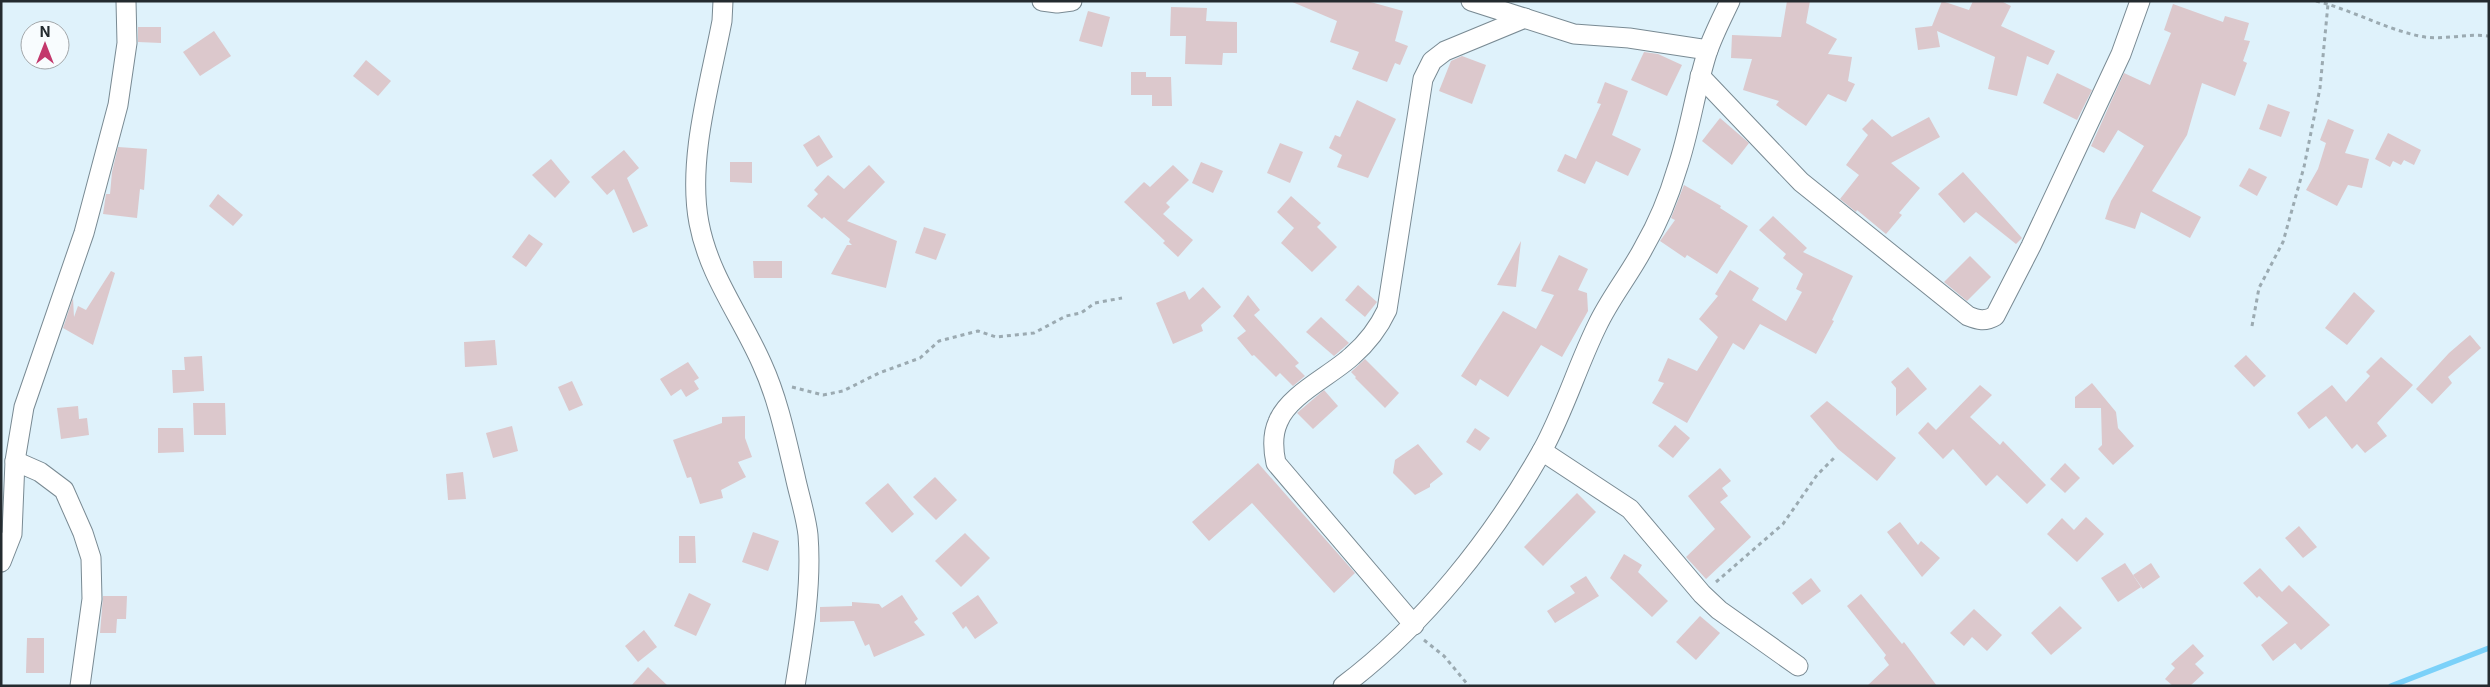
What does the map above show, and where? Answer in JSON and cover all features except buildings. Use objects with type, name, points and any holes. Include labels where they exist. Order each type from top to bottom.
[{"type":"street","points":[[1,562],[12,534],[15,460],[24,407],[84,233],[118,105],[126,43],[126,1]]},
{"type":"street","points":[[723,1],[722,21],[696,158],[699,221],[708,259],[758,354],[771,385],[808,535],[804,632],[796,686]]},
{"type":"street","points":[[1042,1],[1057,3],[1072,1]]},
{"type":"street","points":[[1471,1],[1574,34],[1629,38],[1708,50]]},
{"type":"street","points":[[1343,686],[1412,627],[1470,556],[1511,500],[1542,451],[1567,401],[1596,328],[1608,304],[1644,247],[1662,209],[1677,169],[1708,50],[1730,1]]},
{"type":"street","points":[[1700,76],[1801,182],[1968,316],[1979,320],[1988,320],[1995,316],[2031,246],[2121,54],[2140,1]]},
{"type":"street","points":[[1412,627],[1276,464],[1274,435],[1278,421],[1285,409],[1352,356],[1379,327],[1387,310],[1423,79],[1432,61],[1445,50],[1525,18]]},
{"type":"street","points":[[1542,451],[1630,509],[1702,594],[1719,610],[1798,666]]},
{"type":"street","points":[[15,460],[46,476],[64,490],[83,533],[91,558],[92,599],[80,686]]},
{"type":"path","points":[[2316,1],[2375,23],[2421,36],[2489,36]]},
{"type":"path","points":[[2252,326],[2259,288],[2283,242],[2304,167],[2320,88],[2328,4]]},
{"type":"path","points":[[771,385],[823,395],[844,391],[879,373],[920,358],[939,341],[978,330],[996,337],[1034,334],[1066,316],[1081,313],[1095,303],[1122,298]]},
{"type":"path","points":[[1702,594],[1783,524],[1817,475],[1834,458]]},
{"type":"path","points":[[1412,627],[1444,656],[1469,686]]},
{"type":"waterway","points":[[2391,686],[2489,648]]}]
